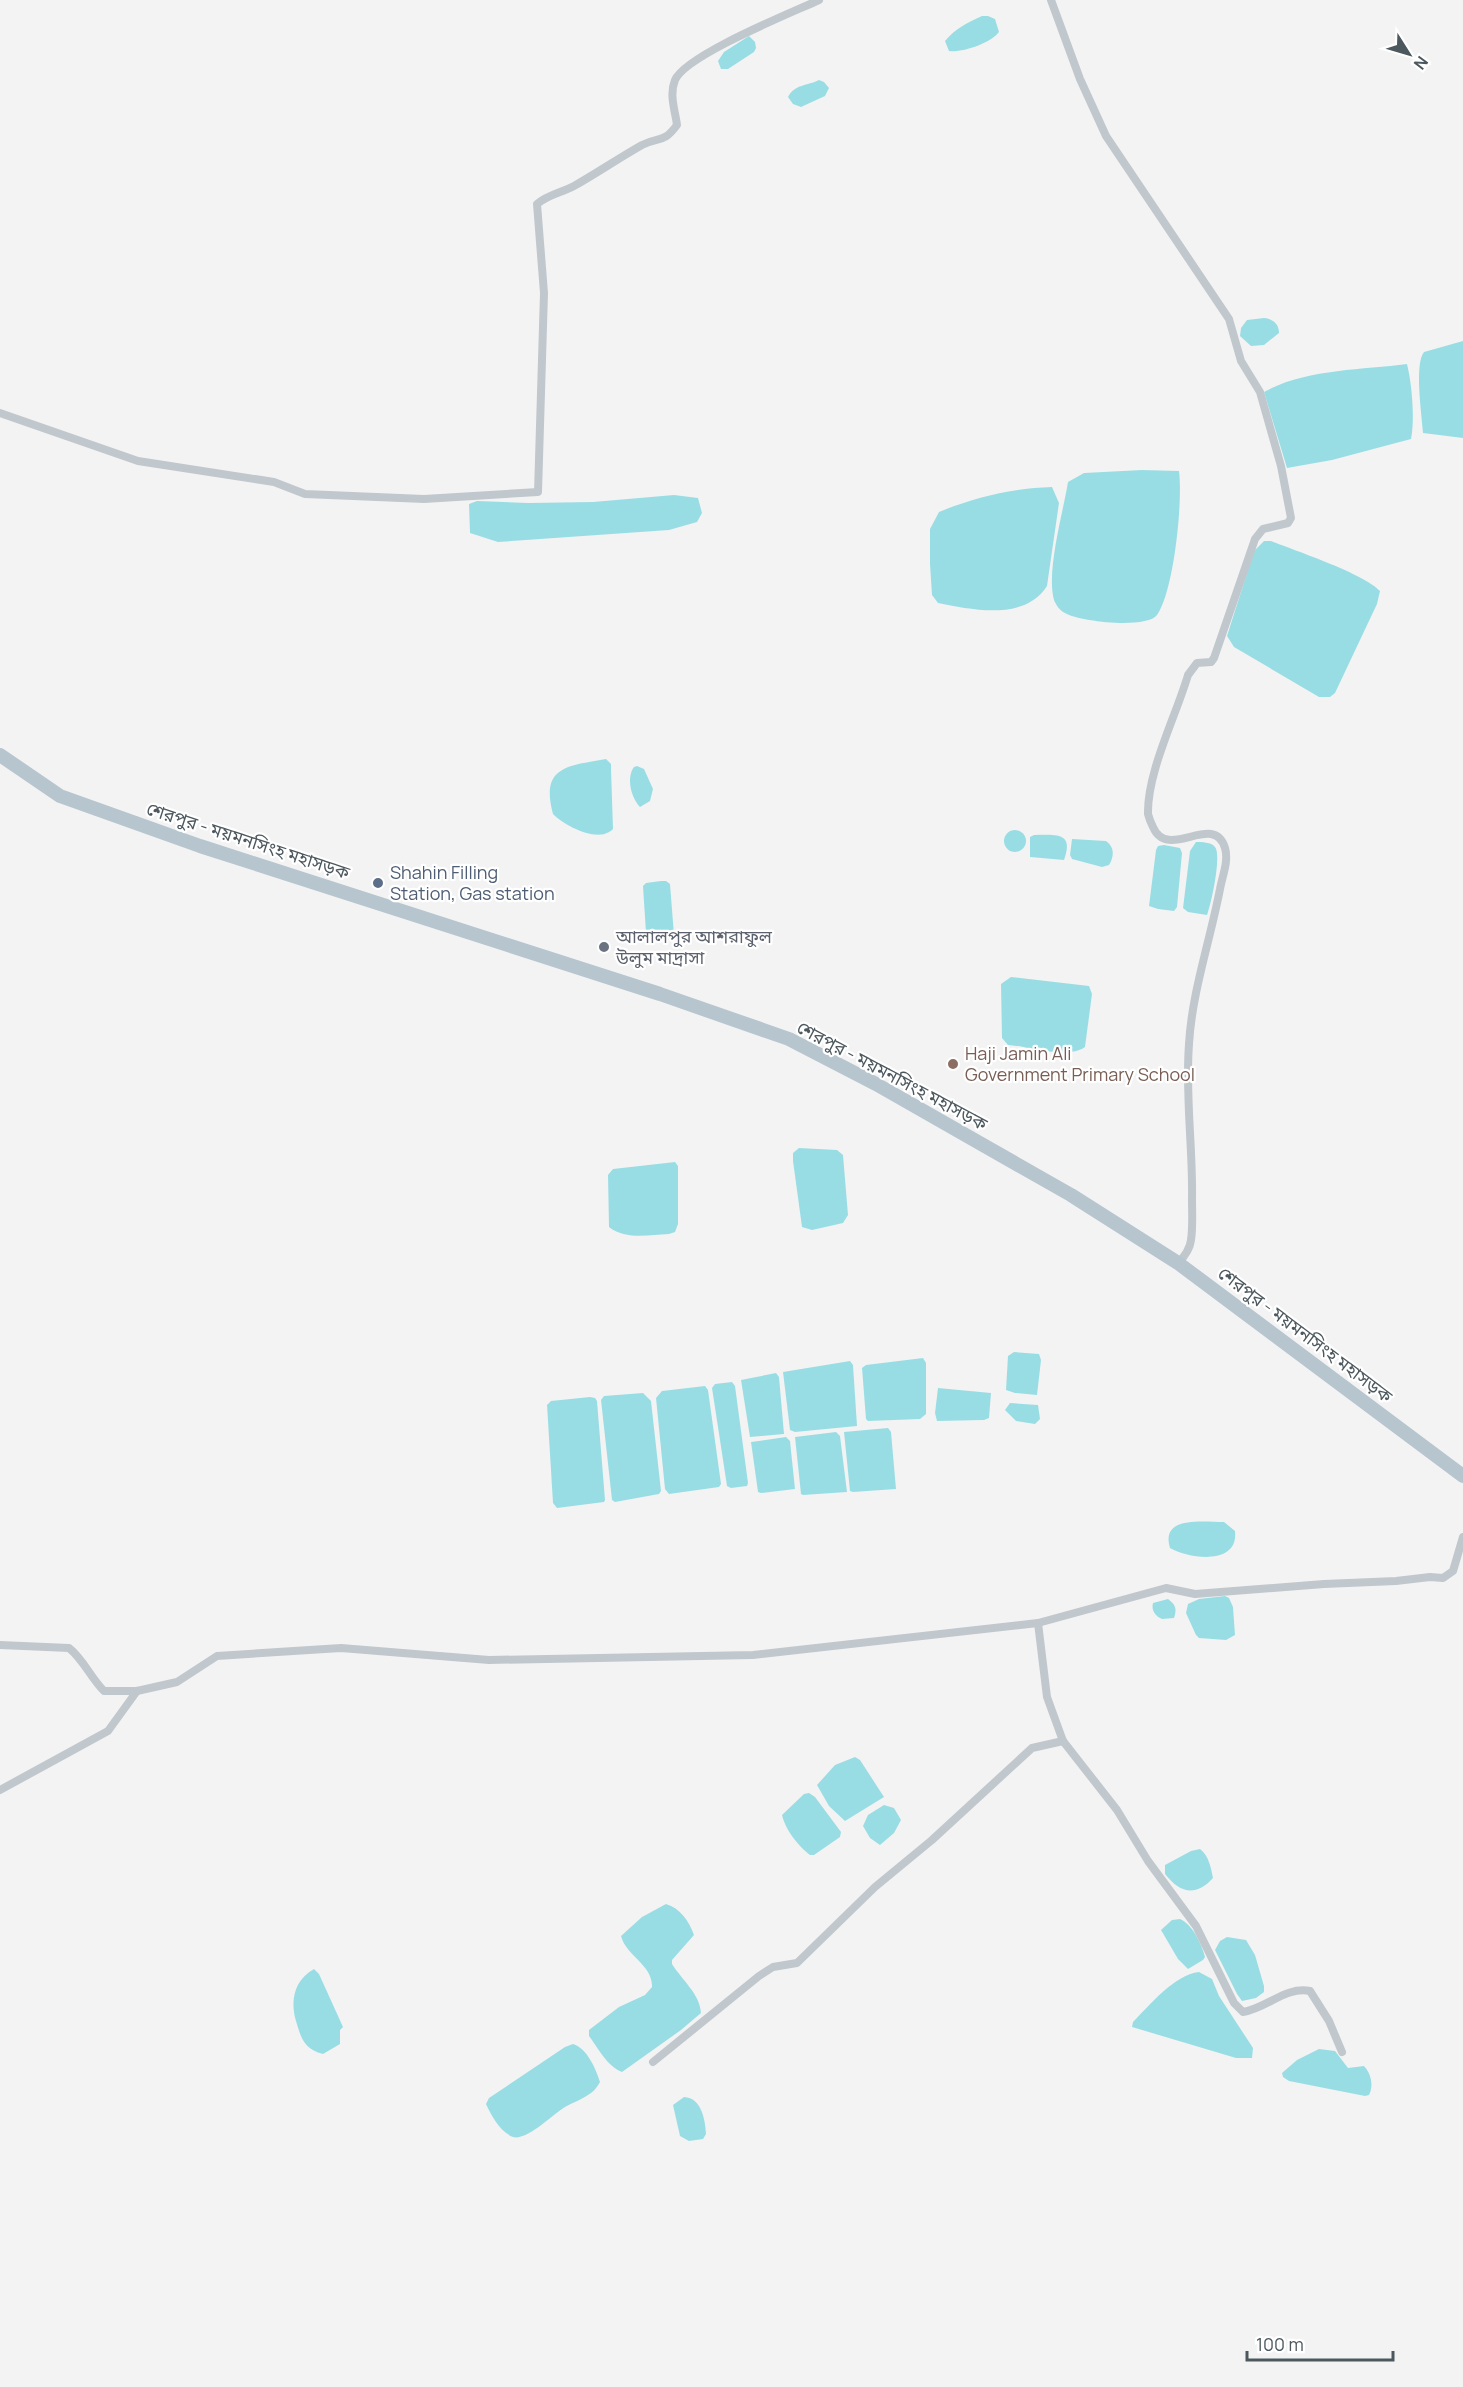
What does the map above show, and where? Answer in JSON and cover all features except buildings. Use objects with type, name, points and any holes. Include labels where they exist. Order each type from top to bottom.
[{"type":"main road","name":"শেরপুর - ময়মনসিংহ মহাসড়ক","points":[[0,755],[60,796],[92,808],[200,846],[660,994],[789,1039],[876,1084],[1071,1195],[1178,1263],[1463,1476]]},
{"type":"street","points":[[0,413],[138,460],[274,482],[305,494],[424,499],[538,492],[544,293],[537,204],[549,194],[573,187],[647,143],[667,138],[677,125],[672,105],[674,83],[688,66],[703,55],[819,0]]},
{"type":"street","points":[[1051,0],[1080,80],[1106,136],[1229,319],[1241,361],[1260,392],[1281,466],[1290,519],[1288,523],[1263,529],[1255,539],[1214,658],[1211,662],[1197,663],[1188,675],[1150,789],[1148,816],[1154,831],[1161,838],[1167,841],[1211,834],[1220,839],[1225,848],[1226,860],[1192,1009],[1188,1045],[1191,1241],[1185,1255],[1178,1263]]},
{"type":"street","points":[[0,1645],[69,1648],[77,1655],[91,1678],[104,1691],[137,1691],[177,1682],[217,1656],[341,1648],[489,1660],[753,1655],[1038,1623],[1166,1588],[1195,1594],[1430,1577],[1443,1578],[1453,1571],[1463,1536]]},
{"type":"street","points":[[1038,1623],[1047,1697],[1063,1741],[1117,1810],[1148,1862],[1196,1926],[1234,2003],[1243,2012],[1255,2010],[1299,1988],[1310,1991],[1329,2021],[1342,2052]]},
{"type":"street","points":[[0,1790],[108,1731],[137,1691]]},
{"type":"street","points":[[653,2062],[759,1976],[773,1967],[797,1963],[875,1887],[932,1840],[1032,1748],[1063,1741]]},
{"type":"water","points":[[982,16],[995,19],[999,32],[990,40],[976,46],[949,51],[945,41],[949,36],[962,26]]},
{"type":"water","points":[[749,36],[755,42],[754,52],[728,69],[721,69],[718,61],[724,52]]},
{"type":"water","points":[[819,80],[829,88],[825,96],[801,107],[793,104],[788,97],[794,90]]},
{"type":"water","points":[[1264,318],[1275,322],[1279,333],[1264,345],[1251,346],[1240,336],[1241,328],[1247,320]]},
{"type":"water","points":[[1463,341],[1463,438],[1423,433],[1419,378],[1421,358],[1424,352]]},
{"type":"water","points":[[1407,364],[1412,401],[1411,439],[1332,460],[1287,468],[1264,392],[1280,384],[1315,375]]},
{"type":"water","points":[[1179,471],[1180,503],[1176,545],[1168,587],[1157,615],[1141,622],[1113,623],[1084,619],[1063,612],[1054,600],[1052,574],[1068,482],[1084,473]]},
{"type":"water","points":[[1052,487],[1059,503],[1047,586],[1037,597],[1012,609],[997,610],[938,603],[932,595],[930,529],[939,512],[995,494]]},
{"type":"water","points":[[674,495],[698,498],[702,513],[697,522],[669,530],[498,542],[470,533],[469,504],[477,501],[593,502]]},
{"type":"water","points":[[1264,541],[1271,541],[1346,570],[1380,591],[1377,604],[1335,693],[1330,697],[1319,697],[1234,647],[1227,636],[1254,551]]},
{"type":"water","points":[[606,759],[611,764],[613,829],[599,835],[582,832],[565,824],[553,814],[550,786],[554,777],[569,767]]},
{"type":"water","points":[[637,766],[644,769],[653,789],[650,801],[640,807],[634,798],[630,782],[632,771]]},
{"type":"water","points":[[1015,830],[1023,833],[1026,841],[1023,849],[1015,852],[1007,849],[1004,841],[1007,833]]},
{"type":"water","points":[[1055,835],[1065,839],[1067,851],[1064,860],[1030,857],[1030,837]]},
{"type":"water","points":[[1072,839],[1106,841],[1113,852],[1109,865],[1102,867],[1072,859],[1070,855]]},
{"type":"water","points":[[1196,842],[1211,844],[1217,852],[1215,880],[1207,915],[1188,912],[1183,908],[1190,851]]},
{"type":"water","points":[[1158,846],[1180,848],[1182,853],[1177,907],[1174,911],[1149,906],[1156,850]]},
{"type":"water","points":[[661,881],[670,884],[674,935],[670,940],[651,938],[646,933],[643,886],[646,883]]},
{"type":"water","points":[[1011,977],[1089,986],[1092,994],[1085,1047],[1077,1051],[1058,1052],[1008,1045],[1002,1038],[1001,984]]},
{"type":"water","points":[[799,1148],[837,1150],[843,1155],[848,1215],[843,1223],[812,1230],[802,1227],[793,1161],[793,1153]]},
{"type":"water","points":[[675,1162],[678,1166],[678,1224],[675,1232],[638,1236],[622,1234],[609,1227],[608,1175],[613,1169]]},
{"type":"water","points":[[1014,1352],[1039,1354],[1041,1360],[1037,1395],[1006,1390],[1008,1356]]},
{"type":"water","points":[[923,1358],[926,1363],[926,1414],[920,1419],[868,1421],[862,1368],[866,1365]]},
{"type":"water","points":[[850,1361],[853,1365],[857,1426],[795,1432],[790,1430],[783,1372]]},
{"type":"water","points":[[776,1373],[779,1377],[784,1434],[750,1437],[741,1380]]},
{"type":"water","points":[[732,1382],[735,1386],[748,1483],[747,1486],[731,1488],[727,1486],[712,1388],[715,1384]]},
{"type":"water","points":[[705,1386],[708,1390],[721,1484],[719,1487],[669,1494],[665,1489],[656,1398],[662,1391]]},
{"type":"water","points":[[938,1388],[991,1393],[989,1418],[937,1421],[935,1413]]},
{"type":"water","points":[[643,1393],[651,1401],[661,1491],[659,1494],[615,1502],[612,1500],[601,1400],[604,1396]]},
{"type":"water","points":[[590,1397],[597,1401],[605,1500],[604,1502],[557,1508],[553,1503],[547,1405],[551,1401]]},
{"type":"water","points":[[1010,1403],[1038,1405],[1040,1419],[1035,1424],[1016,1421],[1005,1410]]},
{"type":"water","points":[[888,1428],[891,1432],[896,1489],[850,1491],[844,1432]]},
{"type":"water","points":[[836,1432],[840,1436],[847,1492],[801,1494],[795,1437]]},
{"type":"water","points":[[786,1437],[790,1441],[795,1489],[758,1492],[751,1442]]},
{"type":"water","points":[[1195,1522],[1224,1522],[1235,1531],[1234,1542],[1229,1550],[1221,1555],[1200,1557],[1170,1548],[1171,1530],[1177,1525]]},
{"type":"water","points":[[1225,1596],[1229,1598],[1233,1607],[1235,1635],[1226,1640],[1199,1638],[1186,1613],[1188,1604],[1199,1599]]},
{"type":"water","points":[[1168,1599],[1175,1607],[1174,1618],[1162,1619],[1154,1612],[1153,1603]]},
{"type":"water","points":[[855,1757],[860,1760],[884,1797],[845,1821],[829,1806],[817,1785],[835,1765]]},
{"type":"water","points":[[809,1793],[815,1797],[841,1832],[840,1837],[814,1855],[810,1855],[797,1842],[786,1826],[782,1815],[804,1794]]},
{"type":"water","points":[[884,1805],[894,1808],[901,1820],[894,1833],[880,1845],[870,1838],[863,1826],[868,1815]]},
{"type":"water","points":[[1200,1849],[1208,1859],[1213,1878],[1194,1890],[1176,1885],[1165,1874],[1165,1865],[1191,1851]]},
{"type":"water","points":[[666,1904],[683,1916],[694,1935],[672,1960],[672,1964],[694,1993],[701,2013],[622,2072],[612,2066],[603,2056],[589,2036],[589,2030],[619,2007],[645,1995],[652,1987],[651,1979],[644,1966],[628,1949],[621,1936],[642,1917]]},
{"type":"water","points":[[1180,1919],[1193,1930],[1205,1957],[1188,1969],[1178,1959],[1161,1930],[1172,1920]]},
{"type":"water","points":[[1227,1937],[1246,1940],[1255,1955],[1264,1986],[1264,1992],[1256,1998],[1242,2001],[1215,1950],[1220,1941]]},
{"type":"water","points":[[314,1969],[319,1974],[343,2027],[340,2030],[340,2044],[323,2054],[311,2049],[304,2042],[293,2006],[298,1985]]},
{"type":"water","points":[[1199,1972],[1212,1979],[1219,1996],[1253,2048],[1252,2058],[1236,2058],[1132,2027],[1133,2022],[1172,1985],[1190,1974]]},
{"type":"water","points":[[573,2044],[583,2050],[590,2060],[600,2082],[597,2087],[525,2135],[513,2137],[508,2135],[490,2113],[486,2104],[489,2098],[565,2047]]},
{"type":"water","points":[[1319,2049],[1335,2051],[1348,2068],[1364,2066],[1371,2080],[1369,2095],[1289,2081],[1283,2077],[1282,2073],[1297,2060]]},
{"type":"water","points":[[684,2097],[690,2098],[699,2105],[705,2122],[706,2134],[703,2139],[689,2141],[680,2136],[673,2105]]},
{"type":"place","name":"Shahin Filling Station, Gas station","points":[[378,883]]},
{"type":"place","name":"আলালপুর আশরাফুল উলুম মাদ্রাসা","points":[[604,947]]},
{"type":"place","name":"Haji Jamin Ali Government Primary School","points":[[953,1064]]}]
